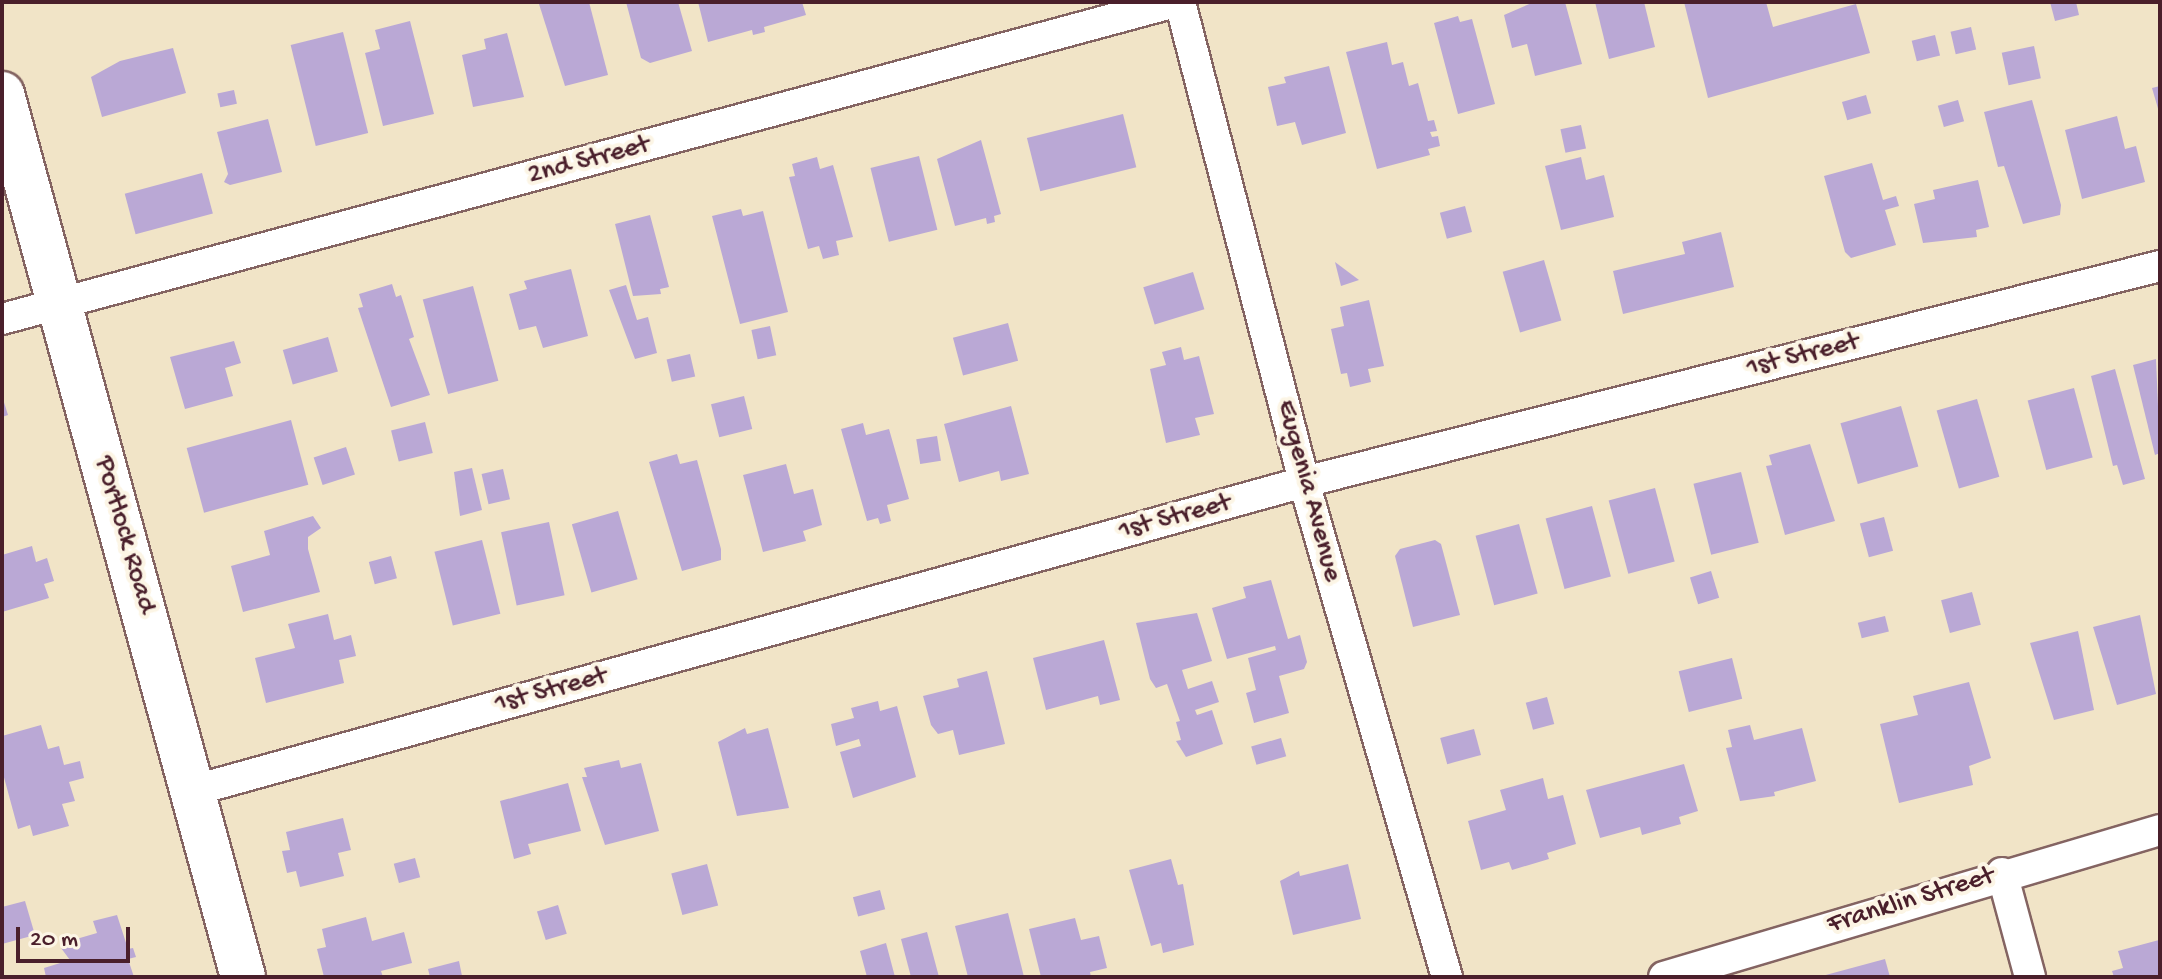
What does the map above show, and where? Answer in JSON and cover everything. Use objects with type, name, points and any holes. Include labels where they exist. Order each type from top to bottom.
[{"type":"main road","name":"Portlock Road","points":[[2,94],[195,790],[243,977]]},
{"type":"street","name":"2nd Street","points":[[2,319],[1178,2]]},
{"type":"street","name":"Eugenia Avenue","points":[[1178,2],[1304,482],[1447,977]]},
{"type":"street","name":"1st Street","points":[[195,790],[1304,482],[2160,266]]},
{"type":"street","name":"Franklin Street","points":[[1664,977],[2002,873],[2160,830]]},
{"type":"street","points":[[2002,873],[2030,977]]},
{"type":"building","points":[[589,2],[608,75],[565,86],[539,4]]},
{"type":"building","points":[[626,2],[678,2],[692,51],[650,63],[641,58]]},
{"type":"building","points":[[698,2],[802,2],[806,15],[764,27],[765,32],[753,35],[752,30],[708,42]]},
{"type":"building","points":[[1534,2],[1565,2],[1582,64],[1535,76],[1527,44],[1512,48],[1504,15]]},
{"type":"building","points":[[1595,2],[1644,2],[1655,47],[1609,59]]},
{"type":"building","points":[[1684,2],[1766,2],[1773,27],[1856,4],[1870,53],[1708,98]]},
{"type":"building","points":[[2050,2],[2076,2],[2079,15],[2055,21]]},
{"type":"building","points":[[1458,16],[1460,22],[1472,19],[1495,104],[1458,114],[1434,23]]},
{"type":"building","points":[[410,21],[434,114],[383,126],[365,53],[380,49],[375,30]]},
{"type":"building","points":[[1971,27],[1976,49],[1956,54],[1951,32]]},
{"type":"building","points":[[343,32],[368,133],[316,146],[291,45]]},
{"type":"building","points":[[507,33],[524,97],[473,107],[462,55],[486,49],[484,39]]},
{"type":"building","points":[[1935,35],[1940,55],[1917,61],[1912,41]]},
{"type":"building","points":[[1387,42],[1392,65],[1403,62],[1409,86],[1418,83],[1428,121],[1434,120],[1437,131],[1430,132],[1432,137],[1438,136],[1440,146],[1428,149],[1430,155],[1377,169],[1346,52]]},
{"type":"building","points":[[2034,46],[2041,78],[2009,85],[2002,53]]},
{"type":"building","points":[[173,48],[186,93],[102,117],[91,77],[120,61]]},
{"type":"building","points":[[1329,66],[1346,133],[1302,145],[1295,122],[1277,126],[1268,87],[1286,83],[1284,77]]},
{"type":"building","points":[[2160,86],[2160,112],[2159,112],[2152,88]]},
{"type":"building","points":[[234,90],[237,104],[220,107],[217,94]]},
{"type":"building","points":[[1866,95],[1871,113],[1847,120],[1842,102]]},
{"type":"building","points":[[1958,100],[1964,121],[1944,127],[1938,106]]},
{"type":"building","points":[[2032,100],[2061,205],[2060,215],[2023,224],[2004,166],[1998,167],[1984,112]]},
{"type":"building","points":[[1123,114],[1136,167],[1040,191],[1027,138]]},
{"type":"building","points":[[2117,116],[2125,149],[2136,146],[2145,182],[2082,199],[2065,130]]},
{"type":"building","points":[[268,119],[282,172],[230,185],[224,182],[228,174],[217,132]]},
{"type":"building","points":[[1581,125],[1586,148],[1565,153],[1560,129]]},
{"type":"building","points":[[981,140],[1001,214],[994,216],[995,222],[987,224],[986,218],[955,226],[937,159]]},
{"type":"building","points":[[919,156],[937,230],[889,242],[870,168]]},
{"type":"building","points":[[817,157],[820,169],[833,165],[853,237],[836,241],[839,255],[823,259],[819,246],[808,249],[789,177],[795,176],[792,164]]},
{"type":"building","points":[[1581,157],[1586,180],[1604,175],[1614,217],[1561,230],[1545,166]]},
{"type":"building","points":[[1872,163],[1883,200],[1896,196],[1899,206],[1885,210],[1896,245],[1851,258],[1845,252],[1824,176]]},
{"type":"building","points":[[202,173],[213,214],[136,234],[125,194]]},
{"type":"building","points":[[1978,180],[1989,227],[1976,230],[1977,237],[1923,243],[1914,204],[1935,199],[1933,190]]},
{"type":"building","points":[[1465,206],[1472,232],[1447,239],[1440,213]]},
{"type":"building","points":[[741,209],[743,216],[763,211],[788,312],[740,324],[712,216]]},
{"type":"building","points":[[650,215],[669,287],[660,289],[661,294],[633,296],[615,224]]},
{"type":"building","points":[[1721,232],[1734,287],[1623,314],[1613,271],[1685,254],[1682,242]]},
{"type":"building","points":[[1544,260],[1561,321],[1520,332],[1503,272]]},
{"type":"building","points":[[1335,262],[1359,280],[1341,286]]},
{"type":"building","points":[[571,269],[588,336],[543,348],[536,326],[519,330],[509,294],[527,289],[524,281]]},
{"type":"building","points":[[1193,272],[1204,309],[1155,324],[1143,287]]},
{"type":"building","points":[[392,284],[396,297],[401,295],[414,337],[409,339],[430,395],[391,407],[358,308],[363,307],[359,294]]},
{"type":"building","points":[[626,285],[637,320],[648,317],[657,353],[635,359],[609,290]]},
{"type":"building","points":[[473,286],[498,381],[448,394],[423,299]]},
{"type":"building","points":[[1369,300],[1384,366],[1368,369],[1371,382],[1350,387],[1347,373],[1341,374],[1331,329],[1344,326],[1340,307]]},
{"type":"building","points":[[1008,323],[1018,361],[963,375],[953,338]]},
{"type":"building","points":[[770,326],[776,355],[758,359],[751,330]]},
{"type":"building","points":[[328,337],[338,372],[293,385],[283,350]]},
{"type":"building","points":[[234,341],[241,363],[225,368],[233,396],[185,409],[170,357]]},
{"type":"building","points":[[1181,347],[1184,360],[1199,356],[1214,414],[1195,418],[1200,435],[1166,443],[1150,369],[1166,365],[1162,352]]},
{"type":"building","points":[[690,354],[695,376],[672,382],[667,359]]},
{"type":"building","points":[[2156,359],[2160,453],[2155,455],[2133,365]]},
{"type":"building","points":[[2115,369],[2145,479],[2123,485],[2117,465],[2113,466],[2091,376]]},
{"type":"building","points":[[2074,388],[2093,458],[2046,470],[2028,400]]},
{"type":"building","points":[[2,396],[8,415],[2,417]]},
{"type":"building","points":[[744,396],[752,429],[719,437],[711,404]]},
{"type":"building","points":[[1977,399],[1999,477],[1959,488],[1937,411]]},
{"type":"building","points":[[1011,406],[1029,474],[1001,481],[999,471],[959,482],[944,424]]},
{"type":"building","points":[[1901,406],[1918,467],[1858,484],[1840,423]]},
{"type":"building","points":[[291,420],[308,485],[204,513],[187,448]]},
{"type":"building","points":[[425,422],[433,453],[399,462],[391,430]]},
{"type":"building","points":[[863,423],[866,435],[889,429],[909,499],[887,505],[891,521],[880,524],[878,518],[867,521],[841,429]]},
{"type":"building","points":[[937,436],[941,461],[920,464],[916,439]]},
{"type":"building","points":[[1810,444],[1835,521],[1785,535],[1766,466],[1772,465],[1769,455]]},
{"type":"building","points":[[346,447],[355,475],[323,485],[314,458]]},
{"type":"building","points":[[677,454],[680,464],[697,460],[721,549],[721,560],[682,571],[649,462]]},
{"type":"building","points":[[786,464],[794,494],[813,489],[822,525],[803,531],[806,541],[763,552],[743,475]]},
{"type":"building","points":[[472,468],[482,510],[460,516],[454,472]]},
{"type":"building","points":[[503,469],[510,499],[489,504],[482,474]]},
{"type":"building","points":[[1741,472],[1759,543],[1711,555],[1693,484]]},
{"type":"building","points":[[1655,488],[1675,561],[1628,574],[1609,500]]},
{"type":"building","points":[[1592,506],[1611,577],[1565,589],[1546,518]]},
{"type":"building","points":[[618,511],[638,579],[591,592],[572,524]]},
{"type":"building","points":[[313,516],[321,528],[308,537],[308,549],[320,592],[243,612],[231,566],[270,555],[264,531]]},
{"type":"building","points":[[1884,517],[1893,551],[1869,557],[1860,523]]},
{"type":"building","points":[[549,522],[565,595],[517,606],[501,532]]},
{"type":"building","points":[[1519,524],[1538,594],[1494,605],[1476,536]]},
{"type":"building","points":[[482,540],[500,614],[453,626],[434,552]]},
{"type":"building","points":[[1435,540],[1441,544],[1460,615],[1413,627],[1395,556],[1400,549]]},
{"type":"building","points":[[32,546],[36,562],[47,558],[54,581],[44,584],[49,598],[2,612],[2,555]]},
{"type":"building","points":[[391,556],[397,578],[375,584],[369,562]]},
{"type":"building","points":[[1711,571],[1719,598],[1698,604],[1690,577]]},
{"type":"building","points":[[1271,580],[1288,639],[1300,635],[1307,662],[1304,669],[1279,676],[1289,713],[1254,723],[1246,693],[1256,690],[1248,658],[1276,650],[1275,646],[1227,659],[1212,608],[1246,598],[1243,587]]},
{"type":"building","points":[[1972,592],[1981,625],[1950,633],[1941,600]]},
{"type":"building","points":[[1197,613],[1212,661],[1182,670],[1188,689],[1212,681],[1219,702],[1195,710],[1197,715],[1212,710],[1223,744],[1186,757],[1176,741],[1181,740],[1176,722],[1180,721],[1167,684],[1156,688],[1150,679],[1136,623]]},
{"type":"building","points":[[328,614],[334,640],[351,635],[356,656],[339,660],[344,683],[266,703],[255,658],[295,648],[288,624]]},
{"type":"building","points":[[2140,615],[2156,694],[2117,705],[2093,627]]},
{"type":"building","points":[[1885,616],[1889,632],[1862,638],[1858,623]]},
{"type":"building","points":[[2078,631],[2094,710],[2054,720],[2030,643]]},
{"type":"building","points":[[1104,640],[1120,700],[1100,705],[1098,696],[1046,710],[1033,658]]},
{"type":"building","points":[[1732,658],[1742,699],[1689,712],[1679,671]]},
{"type":"building","points":[[987,671],[1005,744],[959,755],[953,730],[938,734],[931,725],[923,696],[959,687],[957,679]]},
{"type":"building","points":[[1969,682],[1991,758],[1969,766],[1973,785],[1899,803],[1880,724],[1918,715],[1913,696]]},
{"type":"building","points":[[1547,697],[1554,724],[1533,730],[1526,703]]},
{"type":"building","points":[[878,701],[880,711],[897,706],[916,777],[853,798],[840,752],[861,746],[859,739],[836,746],[831,724],[854,718],[851,708]]},
{"type":"building","points":[[41,725],[48,749],[59,746],[64,765],[80,761],[84,778],[69,782],[75,801],[62,804],[69,826],[33,836],[30,825],[18,829],[2,770],[2,736]]},
{"type":"building","points":[[1750,725],[1754,740],[1802,728],[1816,781],[1774,792],[1775,796],[1740,801],[1726,748],[1732,747],[1728,730]]},
{"type":"building","points":[[745,728],[747,734],[768,728],[789,808],[737,816],[718,742]]},
{"type":"building","points":[[1474,729],[1481,755],[1447,764],[1440,738]]},
{"type":"building","points":[[1281,738],[1286,756],[1256,765],[1251,747]]},
{"type":"building","points":[[619,760],[621,768],[641,763],[659,831],[605,845],[582,777],[587,777],[584,768]]},
{"type":"building","points":[[1684,764],[1698,811],[1679,817],[1681,824],[1642,835],[1640,827],[1600,838],[1586,790]]},
{"type":"building","points":[[1543,778],[1548,799],[1563,795],[1576,844],[1547,853],[1549,859],[1512,870],[1509,862],[1481,870],[1468,821],[1506,810],[1500,790]]},
{"type":"building","points":[[568,783],[581,831],[528,844],[531,854],[514,859],[500,801]]},
{"type":"building","points":[[343,818],[351,850],[338,853],[344,876],[300,887],[296,871],[287,873],[282,851],[290,850],[286,832]]},
{"type":"building","points":[[415,858],[420,877],[399,883],[394,864]]},
{"type":"building","points":[[1171,859],[1178,885],[1183,884],[1194,945],[1163,953],[1161,943],[1151,946],[1129,870]]},
{"type":"building","points":[[707,864],[718,906],[682,915],[671,874]]},
{"type":"building","points":[[1348,864],[1361,919],[1293,935],[1280,881],[1299,871],[1300,876]]},
{"type":"building","points":[[880,890],[885,909],[858,917],[853,897]]},
{"type":"building","points":[[25,901],[35,935],[2,944],[2,907]]},
{"type":"building","points":[[558,905],[567,934],[546,940],[537,911]]},
{"type":"building","points":[[1008,913],[1024,977],[968,977],[955,926]]},
{"type":"building","points":[[117,915],[128,949],[133,948],[136,957],[128,959],[134,977],[46,977],[44,968],[70,960],[61,948],[68,946],[66,942],[97,933],[93,921]]},
{"type":"building","points":[[366,917],[372,941],[404,932],[412,963],[381,971],[383,977],[324,977],[317,949],[326,947],[322,929]]},
{"type":"building","points":[[1075,918],[1081,940],[1099,936],[1107,968],[1090,972],[1091,977],[1041,977],[1029,929]]},
{"type":"building","points":[[927,932],[939,977],[911,977],[901,939]]},
{"type":"building","points":[[2159,940],[2160,977],[2114,977],[2112,971],[2123,968],[2118,951]]},
{"type":"building","points":[[886,943],[895,977],[867,977],[860,951]]},
{"type":"building","points":[[1885,959],[1890,977],[1822,977],[1822,976]]},
{"type":"building","points":[[459,961],[462,976],[430,977],[428,969]]}]
